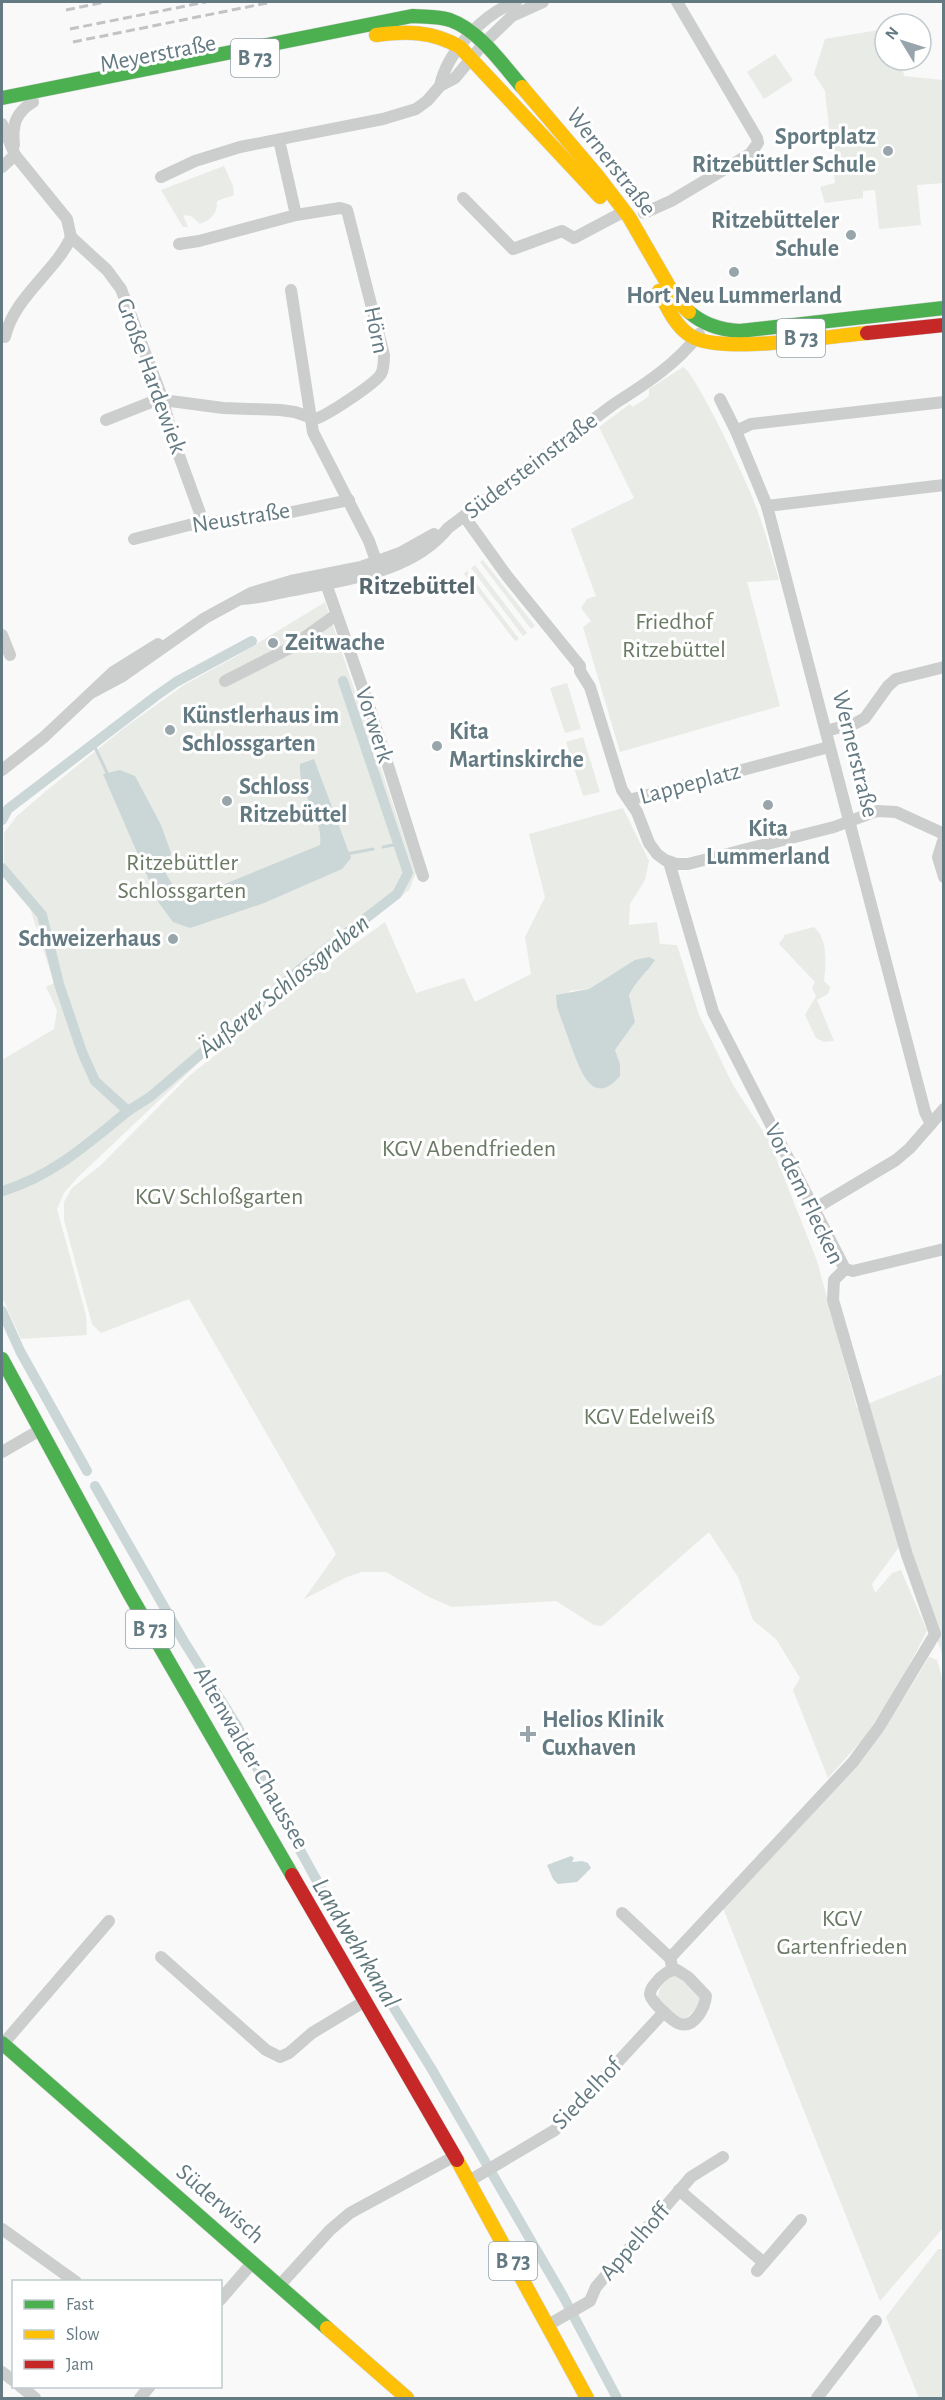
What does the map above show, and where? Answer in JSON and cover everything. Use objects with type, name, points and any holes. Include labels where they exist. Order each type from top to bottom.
[{"type":"main road","name":"Meyerstraße","points":[[2,103],[412,16],[436,17],[452,21],[472,33]]},
{"type":"main road","name":"Meyerstraße","points":[[2,103],[33,102],[396,32],[439,35],[472,57]]},
{"type":"main road","name":"Wernerstraße","points":[[472,33],[596,174],[678,302],[706,324]]},
{"type":"main road","name":"Wernerstraße","points":[[472,57],[621,214],[671,313],[680,326],[696,338]]},
{"type":"main road","name":"B 73","points":[[706,324],[723,330],[740,331],[944,308]]},
{"type":"main road","name":"B 73","points":[[696,338],[709,343],[726,345],[944,325]]},
{"type":"main road","name":"Altenwalder Chaussee","points":[[2,1359],[129,1593],[455,2156],[587,2398]]},
{"type":"main road","name":"Süderwisch","points":[[2,2044],[407,2398]]},
{"type":"street","points":[[440,86],[443,71],[472,33],[488,17],[504,6],[516,2]]},
{"type":"street","points":[[161,177],[195,161],[240,147],[410,112],[422,106],[440,86],[455,78],[512,16],[543,2]]},
{"type":"street","points":[[644,213],[671,201],[744,157],[753,151],[758,143],[677,2]]},
{"type":"street","points":[[2,167],[15,155],[13,131],[16,119],[25,107],[33,102]]},
{"type":"street","name":"Große Hardewiek","points":[[2,124],[15,155],[67,219],[71,237],[107,270],[127,302],[141,340],[158,400],[204,524]]},
{"type":"street","points":[[179,244],[199,241],[296,215],[279,140]]},
{"type":"street","points":[[463,198],[513,249],[562,231],[574,238],[621,214]]},
{"type":"street","name":"Hörn","points":[[296,215],[340,208],[347,210],[384,355],[380,375],[373,382],[319,418],[310,418]]},
{"type":"street","points":[[4,337],[22,302],[71,237]]},
{"type":"street","points":[[291,290],[314,432],[369,541],[378,566]]},
{"type":"street","name":"Südersteinstraße","points":[[2,770],[44,737],[91,693],[98,692],[184,633],[241,599],[378,566],[416,554],[678,357],[706,324]]},
{"type":"street","name":"Wernerstraße","points":[[720,399],[736,431],[766,506],[925,1112],[932,1124]]},
{"type":"street","points":[[106,420],[158,400],[223,408],[280,410],[296,412],[310,418]]},
{"type":"street","points":[[736,431],[751,424],[944,402]]},
{"type":"street","points":[[766,506],[944,485]]},
{"type":"street","name":"Neustraße","points":[[134,539],[189,525],[299,510],[349,500]]},
{"type":"street","points":[[464,516],[507,576],[580,666],[580,671],[590,687],[622,790],[629,800]]},
{"type":"street","name":"Vorwerk","points":[[324,579],[372,716],[423,876]]},
{"type":"street","points":[[225,681],[290,648],[336,615]]},
{"type":"street","points":[[2,635],[10,655]]},
{"type":"street","points":[[826,731],[865,718],[888,686],[896,679],[944,667]]},
{"type":"street","name":"Lappeplatz","points":[[669,862],[652,848],[637,812],[629,800],[829,747]]},
{"type":"street","name":"Südersteinstraße","points":[[2,761],[16,753],[23,752]]},
{"type":"street","points":[[669,862],[688,864],[834,827],[871,812],[891,812],[944,836],[938,857],[944,877]]},
{"type":"street","name":"Vor dem Flecken","points":[[669,862],[713,1012],[845,1269],[834,1280],[833,1300],[907,1555],[935,1634],[879,1726],[853,1762],[746,1876],[672,1964]]},
{"type":"street","points":[[814,1209],[896,1160],[944,1109]]},
{"type":"street","points":[[845,1269],[853,1271],[944,1249]]},
{"type":"street","points":[[2,1452],[40,1430]]},
{"type":"street","points":[[622,1914],[706,1996],[705,2004],[696,2017],[684,2025],[677,2024],[664,2012],[651,1998],[650,1993],[672,1964]]},
{"type":"street","name":"Süderwisch","points":[[2,2044],[109,1922]]},
{"type":"street","points":[[161,1957],[266,2050],[280,2057],[289,2053],[312,2033],[365,2001]]},
{"type":"street","name":"Siedelhof","points":[[469,2181],[555,2130],[664,2012]]},
{"type":"street","points":[[279,2286],[330,2230],[350,2213],[455,2156]]},
{"type":"street","name":"Appelhoff","points":[[548,2325],[590,2301],[596,2287],[691,2177],[723,2157]]},
{"type":"street","points":[[679,2190],[761,2267],[801,2220]]},
{"type":"street","points":[[2,2229],[73,2280]]},
{"type":"street","points":[[222,2298],[253,2262]]},
{"type":"street","points":[[817,2398],[876,2321]]},
{"type":"street","points":[[22,2388],[35,2398]]},
{"type":"green space","name":"Sportplatz Ritzebüttler Schule","points":[[873,31],[873,72],[903,72],[904,76],[943,80],[944,183],[917,185],[921,225],[879,229],[875,190],[863,191],[863,198],[825,203],[820,187],[835,183],[825,91],[814,74],[825,39]]},
{"type":"green space","points":[[775,54],[793,80],[764,99],[747,72]]},
{"type":"green space","points":[[224,166],[233,186],[234,195],[217,201],[213,216],[200,224],[191,216],[183,215],[188,227],[183,227],[161,190]]},
{"type":"green space","name":"Friedhof Ritzebüttel","points":[[683,367],[699,388],[745,479],[766,535],[779,580],[747,582],[780,706],[620,752],[583,627],[591,621],[581,608],[587,599],[596,596],[571,529],[634,498],[599,427],[630,404],[633,407],[649,396],[649,389]]},
{"type":"green space","points":[[483,560],[535,626],[531,629],[480,562]]},
{"type":"green space","points":[[475,565],[527,633],[523,636],[471,568]]},
{"type":"green space","points":[[467,571],[519,639],[515,641],[464,574]]},
{"type":"green space","name":"Ritzebüttler Schlossgarten","points":[[325,602],[416,873],[409,890],[225,1038],[64,1193],[57,1209],[86,1315],[87,1335],[21,1339],[2,1297],[2,1060],[54,1029],[57,1010],[46,987],[54,983],[30,908],[2,876],[4,833],[17,816],[124,728],[184,685]]},
{"type":"green space","points":[[567,683],[581,729],[565,733],[550,688]]},
{"type":"green space","points":[[583,737],[600,792],[583,796],[566,742]]},
{"type":"green space","points":[[623,808],[649,861],[645,880],[630,904],[629,925],[657,922],[660,944],[677,945],[699,1015],[733,1085],[770,1142],[817,1261],[857,1408],[943,1374],[943,1657],[905,1539],[872,1584],[875,1593],[892,1573],[901,1570],[927,1631],[895,1692],[863,1739],[828,1778],[793,1690],[800,1678],[776,1639],[753,1620],[738,1577],[709,1532],[602,1626],[594,1625],[556,1601],[452,1607],[429,1597],[386,1572],[362,1572],[304,1599],[336,1554],[189,1299],[101,1333],[92,1324],[64,1220],[64,1202],[72,1188],[101,1165],[189,1076],[293,992],[304,977],[328,966],[385,922],[416,993],[464,978],[475,1002],[531,974],[525,937],[545,897],[529,834]],"holes":[[[621,969],[648,971],[636,980],[629,995],[635,1022],[615,1050],[620,1064],[569,1039],[557,1007],[570,991],[589,989]]]},
{"type":"green space","points":[[814,927],[819,932],[824,945],[824,981],[830,987],[828,994],[817,1000],[834,1041],[824,1042],[816,1038],[805,1015],[816,996],[812,988],[815,982],[779,944],[784,935]]},
{"type":"green space","name":"KGV Gartenfrieden","points":[[929,1657],[937,1660],[944,1684],[943,2228],[880,2301],[723,1908],[808,1819],[860,1758],[908,1692]]},
{"type":"green space","points":[[675,1975],[696,1991],[702,2003],[686,2018],[677,2019],[658,1998],[663,1984]]},
{"type":"green space","points":[[938,2249],[944,2249],[943,2398],[919,2398],[886,2317]]},
{"type":"shaded area","points":[[314,759],[351,858],[342,869],[264,903],[190,928],[173,922],[159,903],[103,774],[120,770],[135,776],[161,825],[171,853],[165,872],[177,892],[193,897],[320,845],[318,825],[300,775],[300,764]]},
{"type":"shaded area","points":[[649,957],[655,960],[629,995],[635,1022],[615,1050],[620,1064],[620,1076],[610,1085],[601,1088],[594,1087],[582,1073],[557,1007],[556,995],[589,989],[635,960]]},
{"type":"shaded area","points":[[571,1856],[574,1858],[572,1862],[582,1861],[588,1863],[591,1868],[577,1882],[558,1884],[553,1879],[547,1865]]},
{"type":"waterway","name":"Äußerer Schlossgraben","points":[[2,820],[8,809],[156,696],[176,682],[252,641]]},
{"type":"waterway","name":"Äußerer Schlossgraben","points":[[128,1111],[150,1097],[304,966],[397,894],[408,873],[343,681]]},
{"type":"waterway","points":[[93,743],[108,775]]},
{"type":"waterway","name":"Äußerer Schlossgraben","points":[[383,847],[398,844]]},
{"type":"waterway","name":"Äußerer Schlossgraben","points":[[347,854],[373,849]]},
{"type":"waterway","name":"Äußerer Schlossgraben","points":[[2,868],[42,915],[59,984],[82,1052],[95,1081],[128,1111],[84,1147],[54,1167],[3,1191]]},
{"type":"waterway","name":"Landwehrkanal","points":[[2,1311],[20,1351],[87,1471]]},
{"type":"waterway","name":"Landwehrkanal","points":[[95,1486],[183,1640],[237,1726],[273,1801],[328,1901],[431,2068],[563,2296],[617,2398]]},
{"type":"railway","points":[[66,10],[105,2]]},
{"type":"railway","points":[[70,29],[206,2]]},
{"type":"railway","points":[[73,42],[272,2]]},
{"type":"traffic: fast","points":[[2,98],[412,16],[440,18],[461,25],[490,49],[522,87]]},
{"type":"traffic: fast","points":[[689,312],[713,326],[740,331],[944,308]]},
{"type":"traffic: fast","points":[[2,1359],[129,1593],[292,1875]]},
{"type":"traffic: fast","points":[[2,2043],[327,2328]]},
{"type":"traffic: slow","points":[[376,35],[398,33],[429,35],[460,47],[600,197]]},
{"type":"traffic: slow","points":[[522,87],[596,174],[629,217],[678,302],[689,312]]},
{"type":"traffic: slow","points":[[659,291],[680,327],[691,336],[706,341],[726,344],[776,343],[867,333]]},
{"type":"traffic: slow","points":[[457,2160],[587,2398]]},
{"type":"traffic: slow","points":[[327,2328],[407,2398]]},
{"type":"traffic: jam","points":[[867,333],[944,325]]},
{"type":"traffic: jam","points":[[292,1875],[457,2160]]},
{"type":"place","name":"Sportplatz Ritzebüttler Schule","points":[[888,151]]},
{"type":"place","name":"Ritzebütteler Schule","points":[[851,235]]},
{"type":"place","name":"Hort Neu Lummerland","points":[[734,272]]},
{"type":"place","name":"Zeitwache","points":[[273,643]]},
{"type":"place","name":"Künstlerhaus im Schlossgarten","points":[[170,730]]},
{"type":"place","name":"Kita Martinskirche","points":[[437,746]]},
{"type":"place","name":"Schloss Ritzebüttel","points":[[227,801]]},
{"type":"place","name":"Kita Lummerland","points":[[768,805]]},
{"type":"place","name":"Schweizerhaus","points":[[173,939]]},
{"type":"place","name":"Helios Klinik Cuxhaven","points":[[528,1734]]},
{"type":"district","name":"Ritzebüttel","points":[[417,586]]},
{"type":"park label","name":"KGV Abendfrieden","points":[[469,1149]]},
{"type":"park label","name":"KGV Schloßgarten","points":[[219,1197]]},
{"type":"park label","name":"KGV Edelweiß","points":[[649,1417]]}]
